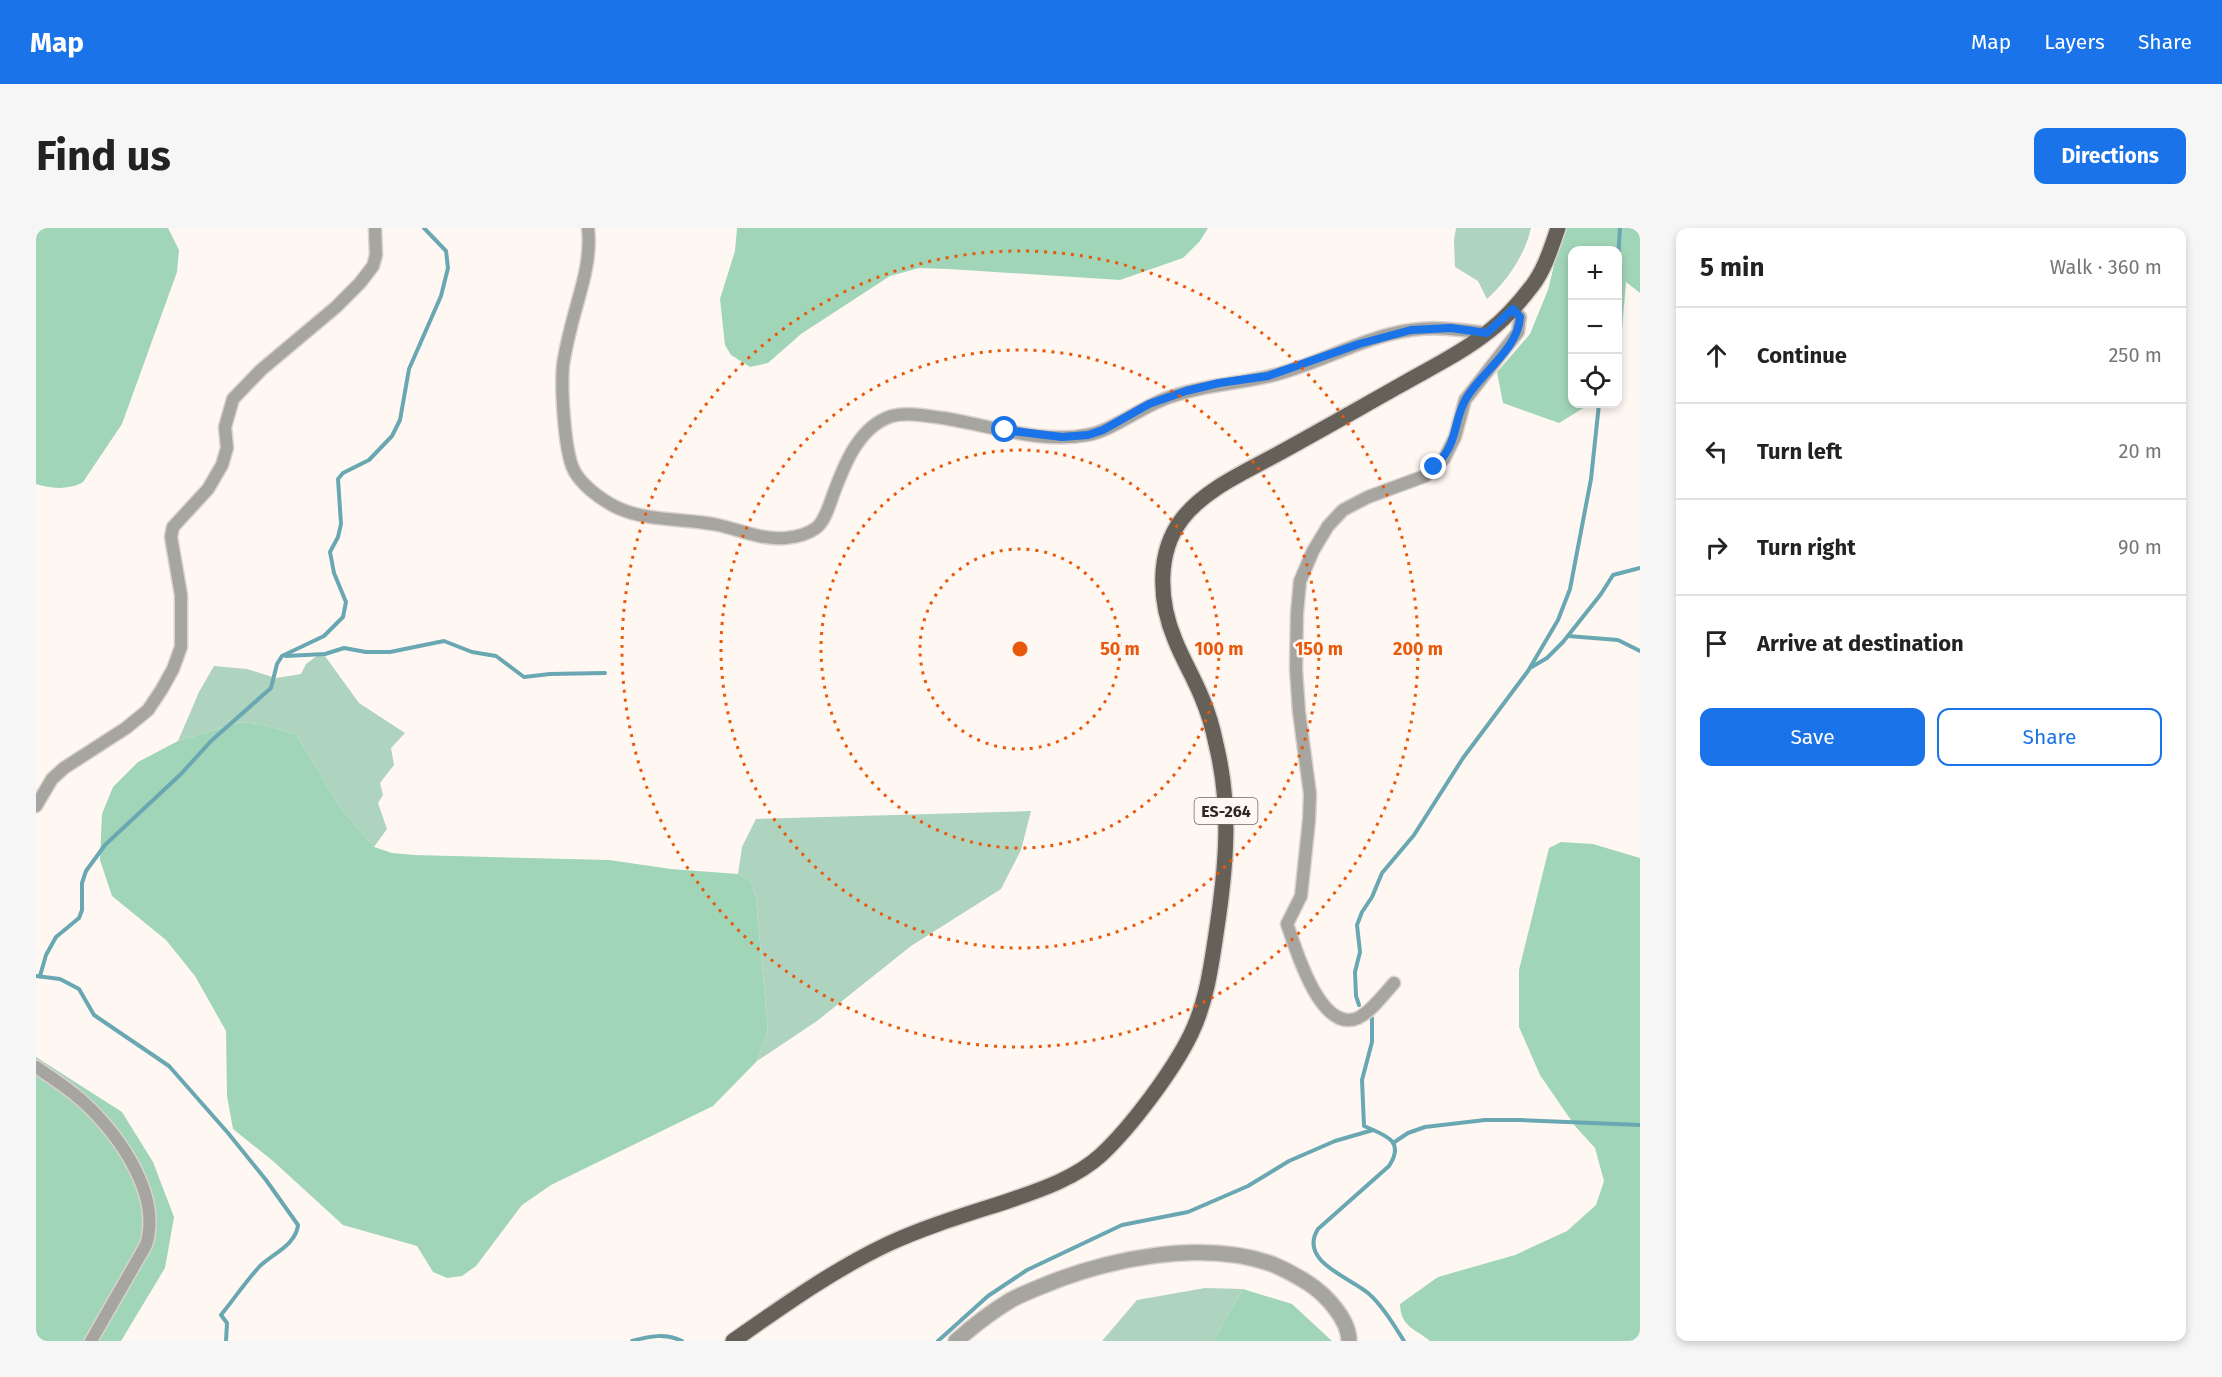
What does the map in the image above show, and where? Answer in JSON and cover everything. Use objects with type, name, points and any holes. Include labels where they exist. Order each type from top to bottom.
[{"type":"main road","name":"ES-264","points":[[733,1341],[843,1267],[889,1244],[1042,1189],[1075,1173],[1098,1158],[1148,1100],[1192,1033],[1205,996],[1213,957],[1227,856],[1223,780],[1216,743],[1202,699],[1175,641],[1166,614],[1162,589],[1164,562],[1170,541],[1182,519],[1200,501],[1240,475],[1487,333],[1513,309],[1535,282],[1548,257],[1558,228]]},
{"type":"street","points":[[36,806],[52,779],[64,768],[126,728],[148,710],[174,669],[181,647],[182,625],[178,570],[171,537],[173,526],[208,489],[222,465],[227,448],[225,428],[233,399],[261,370],[360,284],[373,266],[376,255],[375,228]]},
{"type":"street","points":[[588,228],[590,245],[586,271],[563,366],[566,424],[572,468],[586,485],[618,508],[642,516],[716,524],[765,537],[798,536],[818,527],[857,444],[866,432],[893,416],[922,415],[1029,434],[1062,437],[1088,435],[1103,430],[1149,404],[1186,391],[1219,383],[1268,376],[1359,344],[1411,330],[1451,328],[1487,333]]},
{"type":"street","points":[[1394,983],[1363,1015],[1356,1019],[1340,1018],[1325,1009],[1308,979],[1287,924],[1302,896],[1310,794],[1299,712],[1296,669],[1300,581],[1313,551],[1328,526],[1342,510],[1368,497],[1425,476],[1444,459],[1455,437],[1465,400],[1518,332],[1520,317],[1513,309]]},
{"type":"street","points":[[36,1067],[74,1094],[98,1116],[114,1136],[136,1172],[150,1215],[151,1227],[146,1245],[91,1341]]},
{"type":"street","points":[[956,1341],[976,1323],[1012,1299],[1059,1279],[1135,1258],[1209,1252],[1271,1264],[1316,1288],[1342,1320],[1349,1335],[1349,1341]]},
{"type":"green space","points":[[36,228],[168,228],[179,250],[177,272],[122,424],[83,482],[66,487],[54,488],[36,484]]},
{"type":"green space","points":[[737,228],[1208,228],[1200,241],[1183,258],[1120,280],[919,268],[890,276],[801,334],[768,363],[750,367],[731,355],[725,345],[720,299],[735,251]]},
{"type":"green space","points":[[1456,228],[1531,228],[1514,267],[1487,299],[1478,281],[1455,267]]},
{"type":"green space","points":[[1563,228],[1640,228],[1640,293],[1626,282],[1622,330],[1622,246],[1568,246],[1568,408],[1583,408],[1559,423],[1503,403],[1497,372],[1530,334],[1548,290]]},
{"type":"green space","points":[[322,652],[359,703],[405,733],[391,748],[394,765],[380,783],[383,795],[378,803],[387,829],[374,847],[341,808],[296,734],[259,724],[241,722],[178,741],[199,692],[214,666],[247,669],[276,678],[301,674],[306,664]]},
{"type":"green space","points":[[241,722],[259,724],[296,734],[341,808],[374,847],[392,853],[609,860],[671,869],[738,874],[750,880],[756,898],[768,1030],[757,1061],[713,1106],[551,1185],[522,1205],[476,1266],[462,1276],[447,1278],[433,1272],[417,1246],[343,1225],[273,1161],[233,1129],[227,1096],[226,1031],[195,976],[166,940],[112,896],[100,860],[102,814],[113,787],[138,762],[178,741]]},
{"type":"green space","points":[[1031,811],[1021,850],[1001,889],[911,946],[817,1021],[757,1061],[768,1030],[756,898],[750,880],[738,874],[742,847],[756,819]]},
{"type":"green space","points":[[1561,842],[1593,844],[1640,858],[1640,1341],[1430,1341],[1406,1323],[1400,1304],[1438,1277],[1515,1255],[1567,1231],[1596,1205],[1604,1181],[1595,1148],[1575,1126],[1540,1075],[1519,1027],[1519,970],[1549,848]]},
{"type":"green space","points":[[36,1057],[122,1112],[153,1162],[174,1217],[165,1268],[121,1341],[36,1341]]},
{"type":"green space","points":[[1205,1288],[1243,1289],[1213,1341],[1102,1341],[1137,1300]]},
{"type":"green space","points":[[1243,1289],[1292,1304],[1332,1341],[1213,1341]]},
{"type":"waterway","points":[[40,976],[46,955],[56,937],[79,918],[82,910],[82,883],[86,871],[105,845],[181,774],[211,741],[271,688],[277,664],[282,656],[324,636],[343,617],[346,602],[334,573],[330,552],[338,537],[341,524],[338,479],[343,473],[369,460],[392,436],[400,420],[409,369],[441,296],[448,268],[446,251],[424,228]]},
{"type":"waterway","points":[[1619,246],[1620,228]]},
{"type":"waterway","points":[[1359,1005],[1356,996],[1355,972],[1360,952],[1357,925],[1382,873],[1414,835],[1463,758],[1528,671],[1558,620],[1570,589],[1591,479],[1599,408]]},
{"type":"waterway","points":[[1530,668],[1547,658],[1563,642],[1613,575],[1640,568]]},
{"type":"waterway","points":[[1568,636],[1618,640],[1640,651]]},
{"type":"waterway","points":[[286,656],[325,654],[344,648],[366,652],[390,652],[444,641],[472,652],[496,656],[524,677],[605,673]]},
{"type":"waterway","points":[[36,976],[60,979],[79,989],[94,1015],[169,1066],[228,1133],[298,1225],[288,1244],[260,1266],[221,1315],[227,1323],[226,1341]]},
{"type":"waterway","points":[[1372,1018],[1372,1042],[1362,1080],[1364,1126],[1379,1132],[1394,1144],[1394,1157],[1389,1166],[1318,1229],[1314,1240],[1315,1250],[1320,1259],[1328,1267],[1368,1293],[1388,1316],[1404,1341]]},
{"type":"waterway","points":[[1393,1143],[1408,1133],[1425,1127],[1485,1120],[1640,1125]]},
{"type":"waterway","points":[[938,1341],[988,1296],[1027,1270],[1122,1225],[1188,1212],[1248,1186],[1289,1161],[1335,1141],[1373,1130]]},
{"type":"waterway","points":[[632,1341],[657,1336],[682,1341]]},
{"type":"route","points":[[1005,430],[1062,437],[1088,435],[1103,430],[1149,404],[1186,391],[1219,383],[1268,376],[1359,344],[1411,330],[1451,328],[1487,333],[1513,309],[1520,317],[1518,332],[1475,384],[1465,400],[1455,437],[1444,459],[1434,467]]}]
